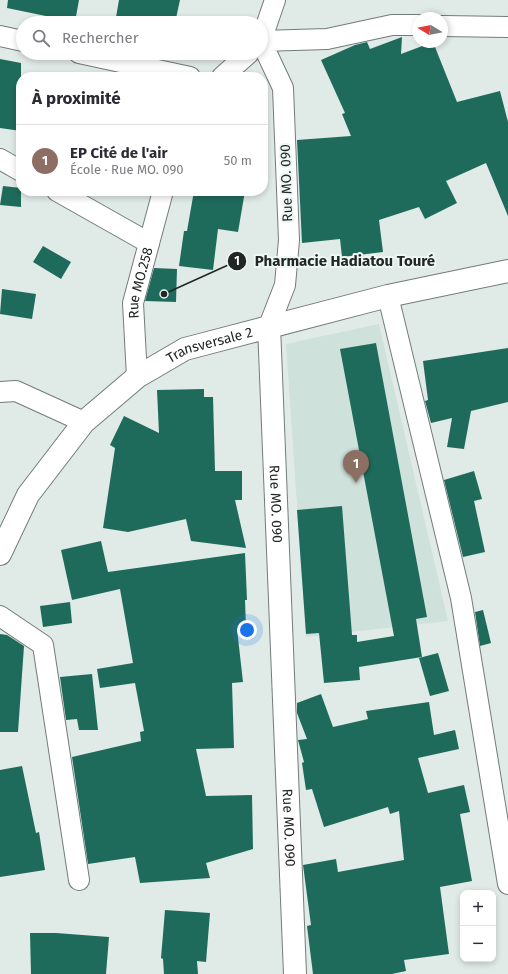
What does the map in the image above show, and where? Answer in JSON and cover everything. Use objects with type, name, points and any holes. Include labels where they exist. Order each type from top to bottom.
[{"type":"street","points":[[268,20],[275,0]]},
{"type":"street","points":[[268,41],[327,39],[392,25],[412,25]]},
{"type":"street","points":[[448,26],[508,27]]},
{"type":"street","points":[[0,36],[16,39]]},
{"type":"street","name":"Rue MO. 090","points":[[268,56],[283,88],[289,240],[285,285],[269,326],[295,974]]},
{"type":"street","points":[[111,60],[167,72]]},
{"type":"street","points":[[227,72],[240,60]]},
{"type":"street","points":[[0,159],[16,168]]},
{"type":"street","points":[[66,196],[149,243]]},
{"type":"street","name":"Rue MO.258","points":[[137,377],[134,303],[162,196]]},
{"type":"street","name":"Transversale 2","points":[[0,554],[28,495],[84,422],[137,377],[185,349],[388,296],[508,270]]},
{"type":"street","points":[[388,296],[461,598],[508,884]]},
{"type":"street","points":[[0,392],[16,391],[84,422]]},
{"type":"street","points":[[0,616],[43,645],[79,880]]},
{"type":"shaded area","points":[[379,324],[448,621],[306,637],[286,344]]},
{"type":"building","points":[[8,0],[79,0],[76,16],[46,16],[7,8]]},
{"type":"building","points":[[119,0],[180,0],[177,16],[116,16]]},
{"type":"building","points":[[402,37],[401,54],[417,48],[435,48],[457,102],[500,91],[508,122],[508,216],[486,163],[446,181],[457,203],[425,219],[419,207],[379,220],[383,252],[342,257],[340,239],[302,243],[297,140],[351,136],[342,114],[345,113],[321,60],[355,45],[367,42],[370,49]]},
{"type":"building","points":[[0,59],[21,63],[21,72],[16,72],[16,130],[0,128]]},
{"type":"building","points":[[3,186],[16,187],[16,196],[21,196],[21,207],[0,205]]},
{"type":"building","points":[[193,196],[244,196],[238,232],[218,229],[213,270],[179,266],[184,231],[187,231]]},
{"type":"building","points":[[43,246],[71,262],[61,279],[33,262]]},
{"type":"building","points":[[154,268],[177,269],[176,302],[145,301]]},
{"type":"building","points":[[2,289],[36,294],[32,319],[0,314]]},
{"type":"building","points":[[376,343],[427,617],[416,619],[422,657],[359,667],[360,680],[324,683],[319,633],[306,634],[297,510],[342,506],[352,635],[357,635],[357,642],[394,636],[340,349]]},
{"type":"building","points":[[508,348],[508,402],[471,411],[464,449],[447,447],[452,418],[431,423],[425,401],[428,400],[423,361]]},
{"type":"building","points":[[204,389],[204,397],[213,397],[215,471],[242,471],[242,500],[235,500],[246,548],[191,541],[186,519],[128,532],[103,528],[115,448],[110,445],[124,416],[159,433],[157,390]]},
{"type":"building","points":[[474,471],[482,499],[474,501],[485,552],[463,557],[444,480]]},
{"type":"building","points":[[101,541],[108,572],[245,553],[247,600],[245,600],[246,628],[237,629],[243,682],[232,683],[234,748],[196,749],[206,796],[252,795],[253,849],[206,863],[210,878],[140,883],[135,857],[88,864],[72,757],[141,741],[140,732],[144,731],[135,683],[100,688],[97,669],[133,663],[120,589],[72,600],[61,550]]},
{"type":"building","points":[[70,602],[72,623],[43,627],[40,606]]},
{"type":"building","points":[[483,610],[491,643],[480,646],[475,612]]},
{"type":"building","points":[[0,634],[7,635],[24,646],[18,732],[0,732]]},
{"type":"building","points":[[438,653],[449,691],[430,696],[419,658]]},
{"type":"building","points":[[92,674],[98,730],[79,730],[77,719],[66,720],[60,677]]},
{"type":"building","points":[[321,694],[333,727],[368,719],[366,711],[429,702],[434,735],[455,730],[459,749],[418,758],[428,793],[464,785],[470,812],[460,814],[472,881],[440,887],[449,954],[404,960],[406,971],[392,974],[313,974],[307,926],[311,925],[303,865],[336,859],[338,872],[404,860],[399,811],[390,814],[388,807],[324,827],[312,789],[306,790],[302,763],[304,762],[298,740],[307,739],[297,713],[297,703]]},
{"type":"building","points":[[22,766],[36,833],[39,832],[45,870],[0,877],[0,770]]},
{"type":"building","points":[[165,910],[210,913],[206,962],[197,961],[198,974],[164,974],[163,959],[161,958]]},
{"type":"building","points":[[30,933],[56,933],[109,937],[106,974],[31,974]]},
{"type":"place","name":"Pharmacie Hadiatou Touré","points":[[164,294]]},
{"type":"place","name":"EP Cité de l'air","points":[[356,483]]}]
